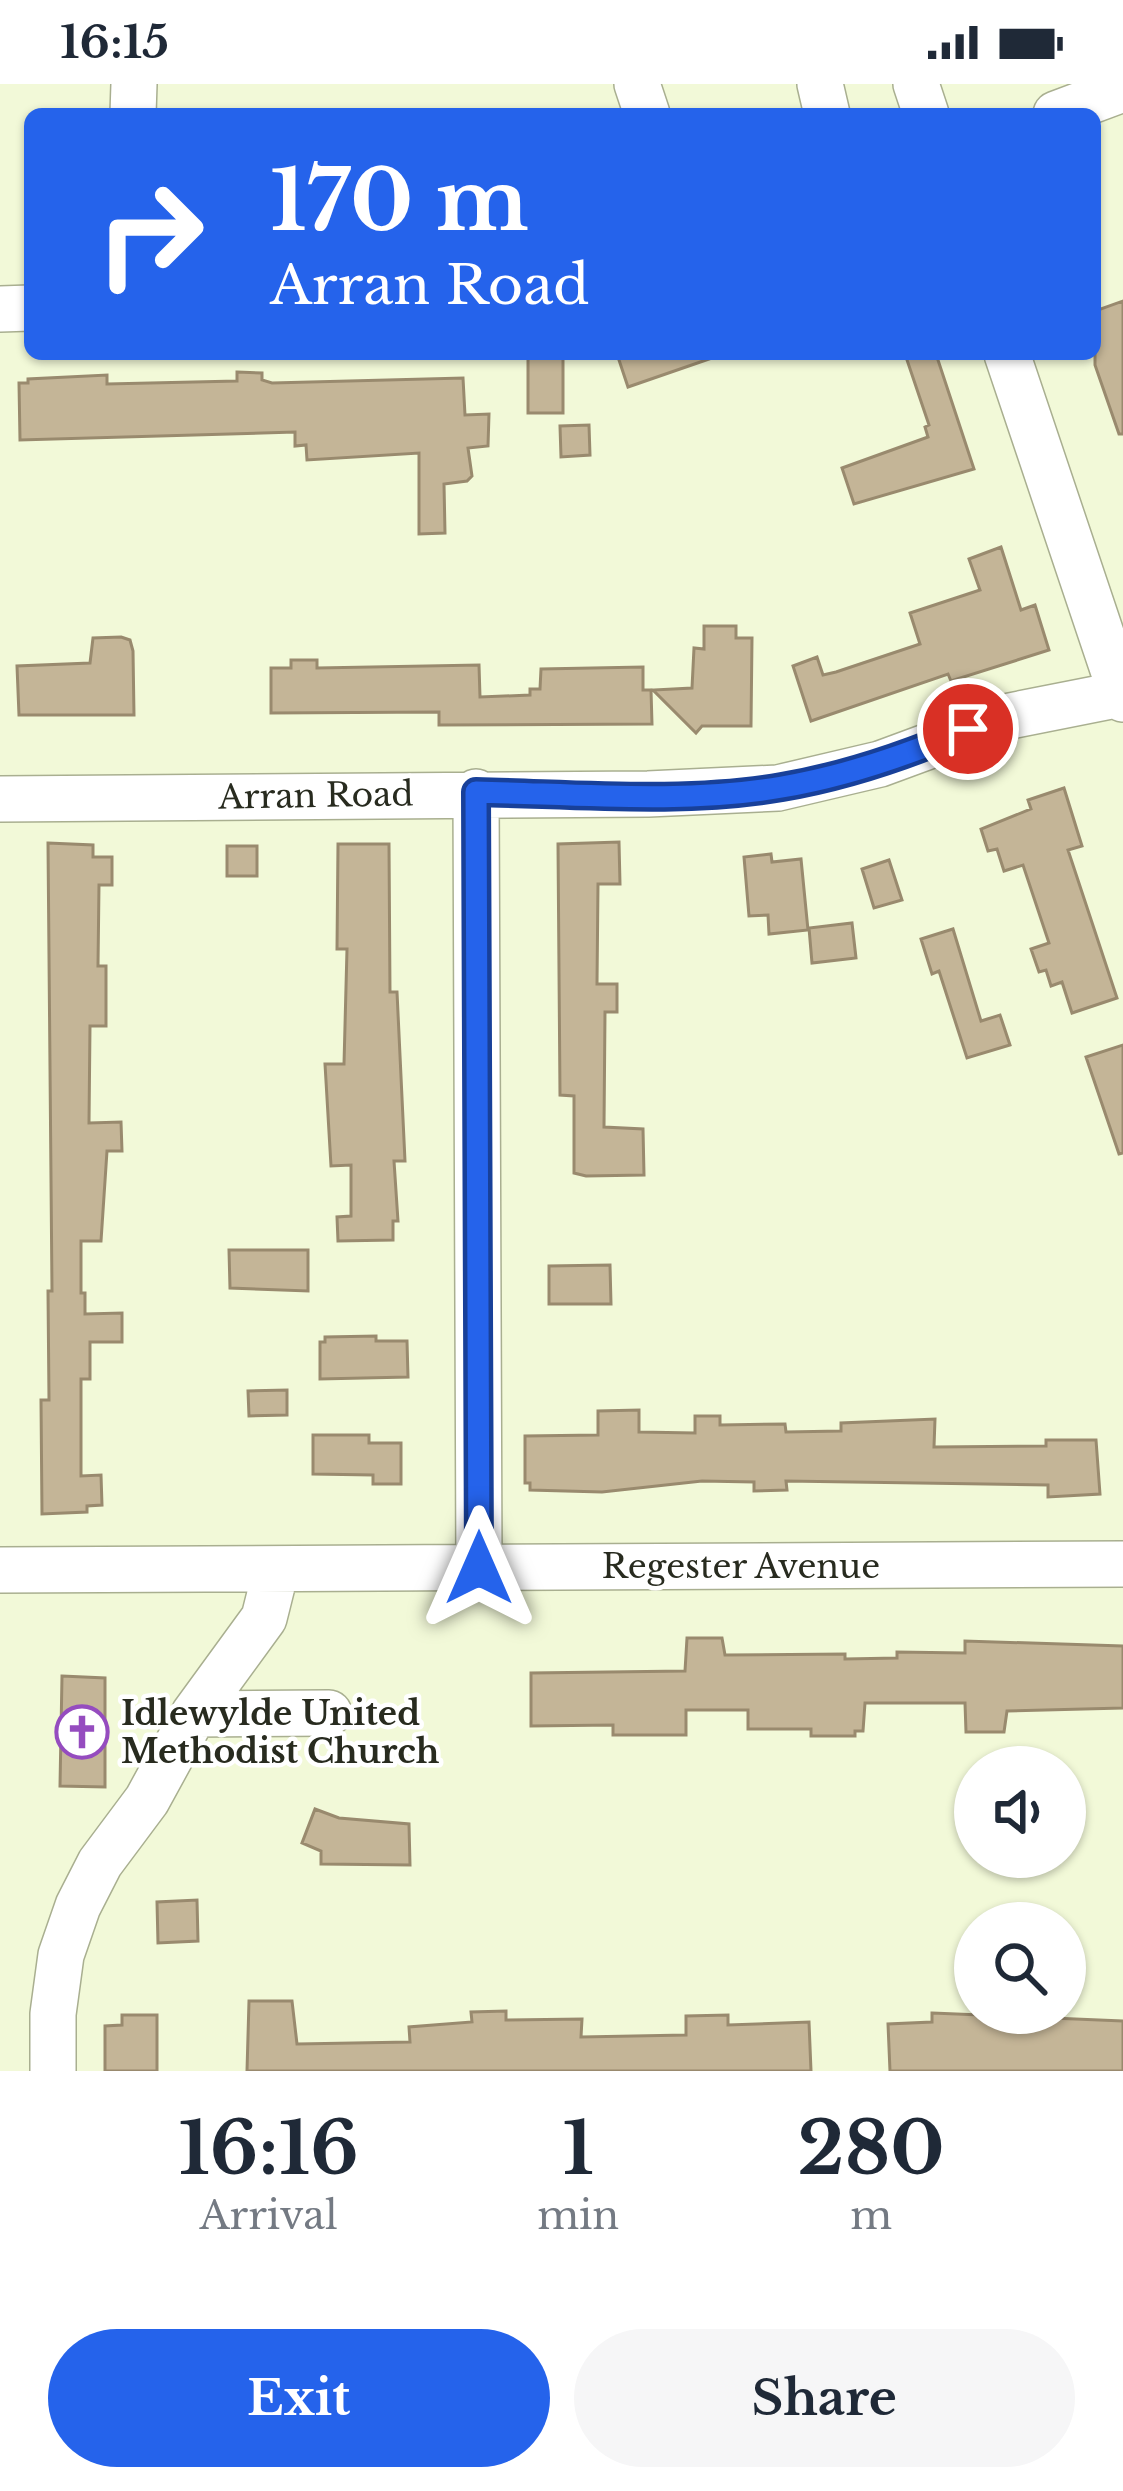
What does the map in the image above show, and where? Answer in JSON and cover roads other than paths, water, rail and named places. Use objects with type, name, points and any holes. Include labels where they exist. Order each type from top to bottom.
[{"type":"street","points":[[1072,108],[1123,89]]},
{"type":"street","points":[[1008,360],[1122,697]]},
{"type":"street","name":"Arran Road","points":[[0,800],[649,794],[778,788],[880,764],[1010,716],[1122,697]]},
{"type":"street","points":[[476,792],[479,1568]]},
{"type":"street","name":"Regester Avenue","points":[[0,1570],[1123,1564]]},
{"type":"street","points":[[52,2071],[52,2014],[61,1955],[78,1906],[100,1863],[147,1800],[194,1714],[264,1618],[276,1570]]},
{"type":"street","points":[[194,1714],[328,1712]]},
{"type":"place","name":"Idlewylde United Methodist Church","points":[[82,1732]]}]
